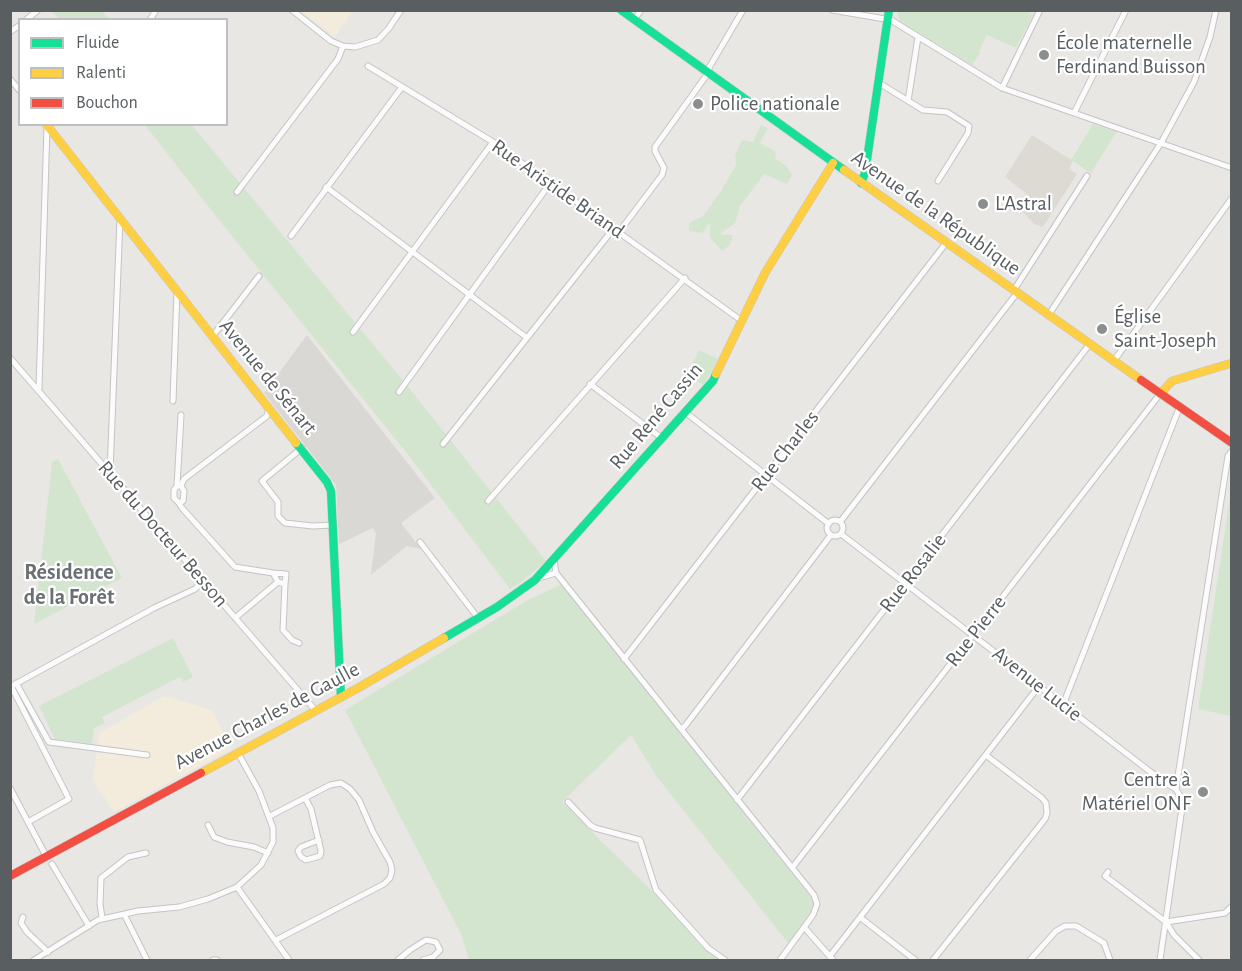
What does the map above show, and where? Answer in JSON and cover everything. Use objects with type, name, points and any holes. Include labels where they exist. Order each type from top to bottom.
[{"type":"main road","name":"Avenue de la République","points":[[621,10],[1048,316],[1232,443]]},
{"type":"main road","points":[[861,183],[865,173],[889,10]]},
{"type":"main road","name":"Avenue de Sénart","points":[[47,126],[302,448],[331,491],[341,698]]},
{"type":"main road","name":"Rue René Cassin","points":[[535,580],[713,381],[765,273],[833,163]]},
{"type":"main road","points":[[1160,394],[1172,381],[1232,363]]},
{"type":"main road","name":"Avenue Charles de Gaulle","points":[[10,876],[341,698],[505,602],[535,580]]},
{"type":"street","points":[[292,10],[331,41],[343,46],[355,46],[378,40],[401,10]]},
{"type":"street","points":[[634,20],[641,10]]},
{"type":"street","points":[[442,444],[610,233],[622,228],[662,175],[664,168],[655,147],[708,72],[742,10]]},
{"type":"street","points":[[831,10],[888,20],[1002,88],[1232,168]]},
{"type":"street","points":[[1002,88],[1040,10]]},
{"type":"street","points":[[1074,113],[1126,10]]},
{"type":"street","points":[[1048,316],[1161,143],[1194,82],[1210,37],[1216,10]]},
{"type":"street","points":[[908,101],[918,37]]},
{"type":"street","points":[[237,192],[338,59],[343,46]]},
{"type":"street","name":"Rue Aristide Briand","points":[[368,66],[493,142],[742,321]]},
{"type":"street","points":[[879,83],[923,110],[947,112],[969,126],[968,133],[938,181]]},
{"type":"street","points":[[291,236],[402,87]]},
{"type":"street","points":[[39,389],[46,126]]},
{"type":"street","points":[[353,332],[493,142]]},
{"type":"street","points":[[840,522],[1015,292],[1087,176]]},
{"type":"street","points":[[399,392],[551,182]]},
{"type":"street","points":[[326,188],[526,337]]},
{"type":"street","points":[[1113,362],[1232,198]]},
{"type":"street","points":[[110,472],[120,219]]},
{"type":"street","name":"Rue Charles","points":[[624,658],[946,243]]},
{"type":"street","points":[[212,337],[259,276]]},
{"type":"street","points":[[488,501],[684,278]]},
{"type":"street","points":[[173,401],[177,290]]},
{"type":"street","name":"Rue Rosalie","points":[[737,800],[1089,345]]},
{"type":"street","name":"Rue du Docteur Besson","points":[[10,358],[316,711]]},
{"type":"street","points":[[590,384],[663,439]]},
{"type":"street","name":"Rue Pierre","points":[[792,868],[1160,394]]},
{"type":"street","points":[[1063,705],[1180,406]]},
{"type":"street","points":[[179,486],[184,479],[267,416],[268,407]]},
{"type":"street","points":[[685,412],[829,524]]},
{"type":"street","points":[[181,416],[179,486],[184,495],[183,501],[179,503],[235,567],[286,574],[283,630],[292,640],[299,643]]},
{"type":"street","points":[[302,448],[262,481],[278,502],[278,516],[285,523],[313,526],[333,525]]},
{"type":"street","points":[[1160,960],[1183,801],[1176,789],[1228,456],[1232,451]]},
{"type":"street","points":[[829,524],[835,520],[843,526],[841,534],[831,535]]},
{"type":"street","points":[[829,524],[828,529],[831,535]]},
{"type":"street","name":"Avenue Lucie","points":[[841,534],[1176,789]]},
{"type":"street","points":[[681,729],[686,726],[831,535]]},
{"type":"street","points":[[420,542],[478,618]]},
{"type":"street","points":[[554,560],[556,573],[814,895],[817,904],[813,915],[780,960]]},
{"type":"street","points":[[273,573],[278,582],[285,584]]},
{"type":"street","points":[[535,580],[546,574],[556,573]]},
{"type":"street","points":[[12,686],[154,608],[195,589],[203,581]]},
{"type":"street","points":[[235,618],[278,582]]},
{"type":"street","points":[[12,686],[49,742],[147,755]]},
{"type":"street","points":[[12,686],[69,799],[28,822]]},
{"type":"street","points":[[804,927],[832,958],[1039,686]]},
{"type":"street","points":[[34,960],[102,918],[196,903],[237,887],[261,866],[273,842],[273,828],[259,791],[238,753]]},
{"type":"street","points":[[933,960],[1045,819],[1047,813],[1046,804],[1042,798],[987,756]]},
{"type":"street","points":[[270,816],[335,783],[350,789],[359,800],[392,870],[390,878],[384,884],[276,940]]},
{"type":"street","points":[[10,788],[46,856]]},
{"type":"street","points":[[305,798],[311,809],[321,851],[320,856],[306,860],[301,857],[298,851],[318,840]]},
{"type":"street","points":[[568,802],[595,828],[640,840],[656,890],[708,948],[725,960]]},
{"type":"street","points":[[208,825],[214,837],[268,853]]},
{"type":"street","points":[[102,918],[99,904],[101,878],[128,857],[146,853]]},
{"type":"street","points":[[52,864],[89,926]]},
{"type":"street","points":[[1108,872],[1105,876],[1166,922],[1174,935],[1199,960]]},
{"type":"street","points":[[237,887],[289,960]]},
{"type":"street","points":[[1166,922],[1225,913],[1232,906]]},
{"type":"street","points":[[124,914],[147,960]]},
{"type":"street","points":[[23,917],[21,923],[27,932],[48,952]]},
{"type":"street","points":[[861,918],[915,960]]},
{"type":"street","points":[[1030,960],[1056,931],[1076,926],[1104,943],[1110,960]]},
{"type":"street","points":[[398,960],[426,940],[436,942],[440,950],[433,957],[423,960]]},
{"type":"shaded area","points":[[301,11],[353,11],[335,37]]},
{"type":"shaded area","points":[[1032,135],[1073,161],[1069,169],[1077,174],[1043,227],[1034,224],[1020,209],[1028,195],[1005,177]]},
{"type":"shaded area","points":[[307,335],[435,498],[401,523],[421,549],[407,546],[371,575],[376,533],[373,528],[339,544],[336,485],[264,393]]},
{"type":"shaded area","points":[[164,696],[212,710],[231,749],[114,812],[93,780],[99,733]]},
{"type":"green space","points":[[1032,10],[1030,14],[1033,15],[1016,48],[987,35],[972,65],[900,21],[898,11]]},
{"type":"green space","points":[[52,11],[102,11],[108,18],[58,18]]},
{"type":"green space","points":[[1093,124],[1117,131],[1091,173],[1071,160]]},
{"type":"green space","points":[[761,125],[768,128],[760,143],[776,152],[775,159],[786,165],[792,175],[787,184],[764,174],[740,206],[735,223],[720,234],[733,235],[730,245],[722,251],[710,238],[710,222],[702,233],[689,231],[689,223],[703,216],[736,165],[735,155],[742,140],[753,142]]},
{"type":"green space","points":[[146,126],[193,126],[410,389],[546,561],[510,589],[409,456]]},
{"type":"green space","points":[[699,350],[718,359],[704,385],[687,377]]},
{"type":"green space","points":[[58,459],[122,578],[34,624],[52,462]]},
{"type":"green space","points":[[1231,490],[1232,716],[1198,709]]},
{"type":"green space","points":[[562,584],[813,900],[813,910],[788,943],[657,777],[631,735],[562,802],[669,908],[700,945],[719,960],[469,960],[461,934],[345,710],[526,601]]},
{"type":"green space","points":[[173,638],[193,677],[183,682],[180,677],[102,717],[105,723],[94,728],[92,744],[55,739],[39,706]]},
{"type":"traffic: fast","points":[[621,10],[844,170]]},
{"type":"traffic: fast","points":[[861,183],[865,173],[889,10]]},
{"type":"traffic: fast","points":[[444,638],[497,607],[535,580],[713,381],[716,374]]},
{"type":"traffic: fast","points":[[296,443],[327,482],[331,491],[341,697]]},
{"type":"traffic: slow","points":[[48,126],[296,443]]},
{"type":"traffic: slow","points":[[716,374],[765,273],[833,163]]},
{"type":"traffic: slow","points":[[844,170],[1141,380]]},
{"type":"traffic: slow","points":[[1160,394],[1172,381],[1232,363]]},
{"type":"traffic: slow","points":[[201,773],[358,688],[444,638]]},
{"type":"traffic: jam","points":[[1141,380],[1232,443]]},
{"type":"traffic: jam","points":[[10,876],[201,773]]},
{"type":"place","name":"École maternelle Ferdinand Buisson","points":[[1044,55]]},
{"type":"place","name":"Police nationale","points":[[698,104]]},
{"type":"place","name":"L'Astral","points":[[983,204]]},
{"type":"place","name":"Église Saint-Joseph","points":[[1102,329]]},
{"type":"place","name":"Centre à Matériel ONF","points":[[1203,792]]},
{"type":"district","name":"Résidence de la Forêt","points":[[69,584]]}]
